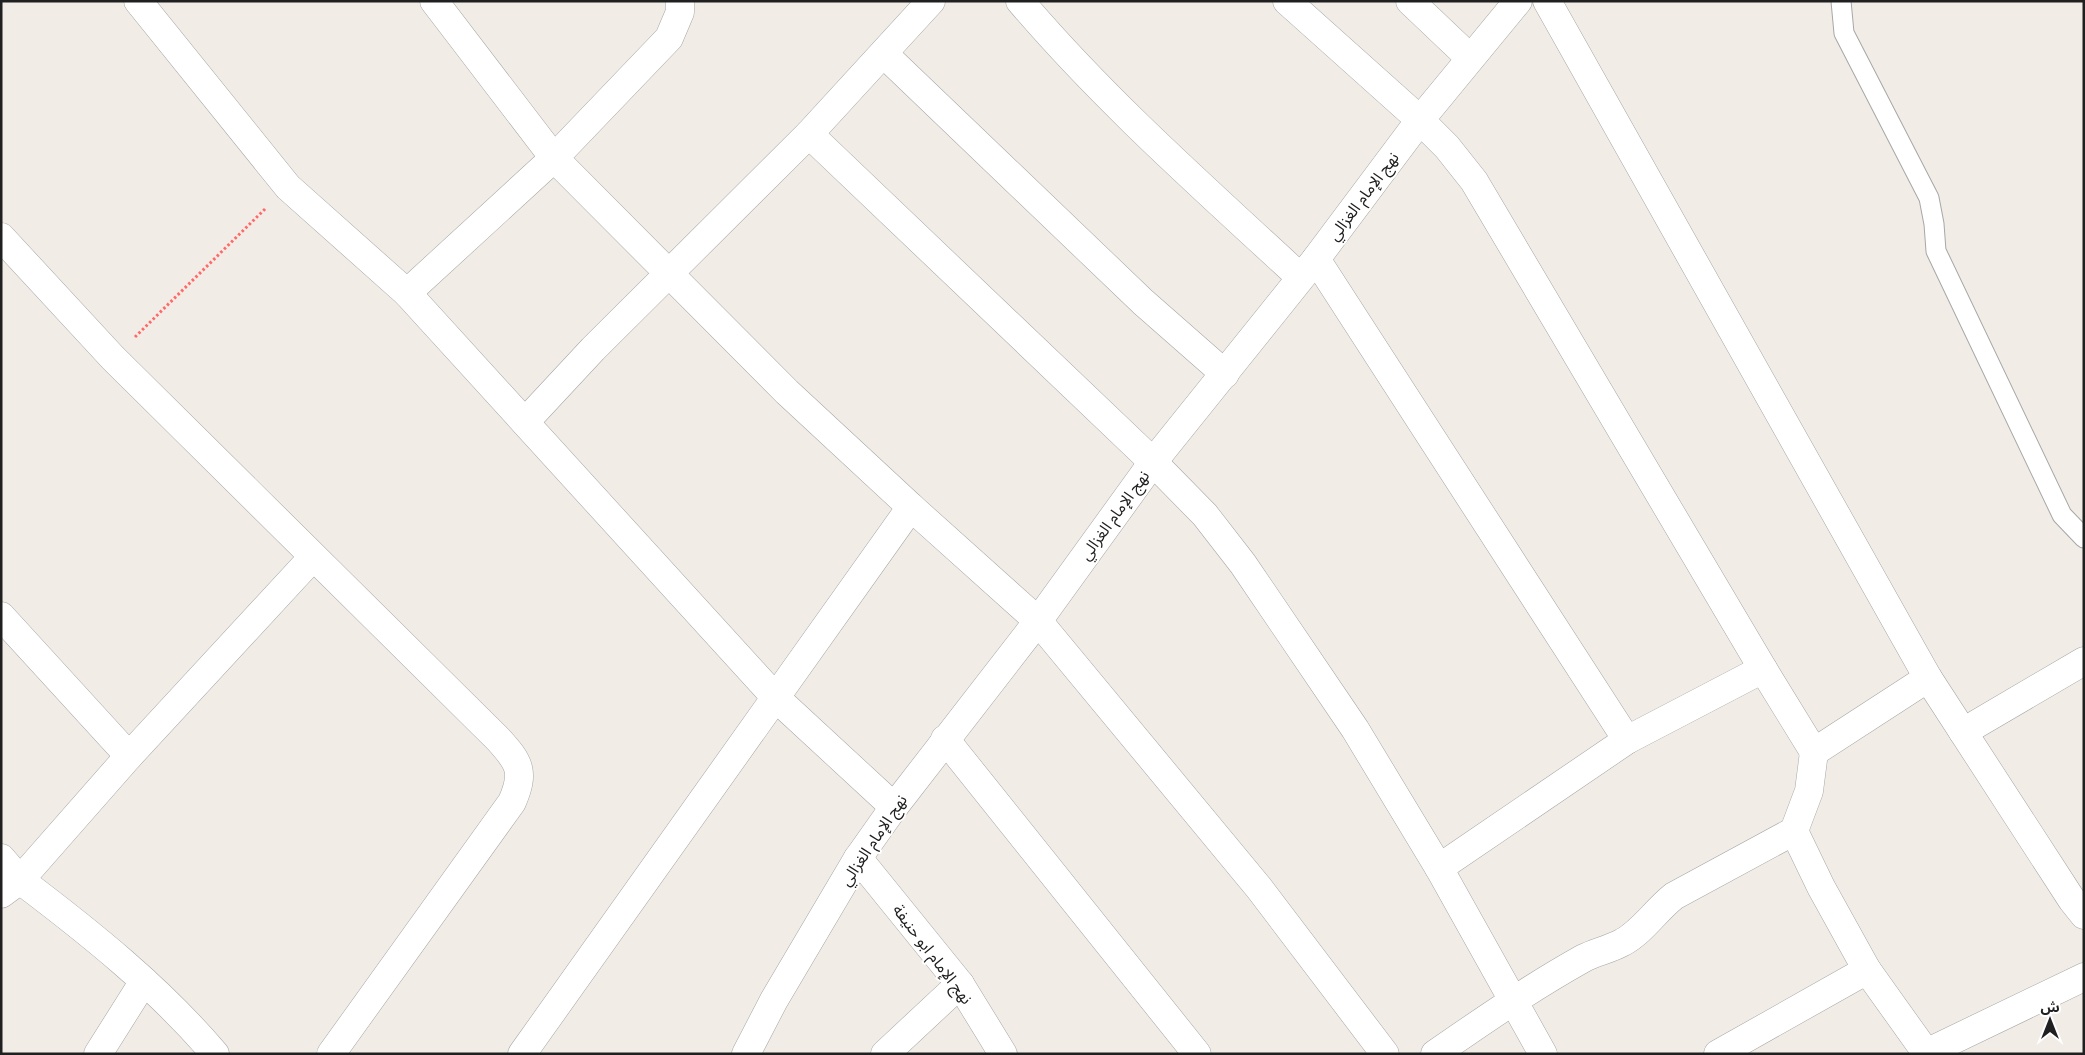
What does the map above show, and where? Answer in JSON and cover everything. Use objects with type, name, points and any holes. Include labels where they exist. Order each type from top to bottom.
[{"type":"street","points":[[138,1],[288,187],[408,293],[776,698],[894,807]]},
{"type":"street","points":[[434,1],[554,158],[787,392],[1038,621],[1259,888],[1385,1054]]},
{"type":"street","points":[[408,293],[554,158],[669,38],[680,12],[680,1]]},
{"type":"street","points":[[524,422],[592,349],[669,275],[809,134],[931,1]]},
{"type":"street","points":[[1020,1],[1060,48],[1140,129],[1308,268],[1627,740]]},
{"type":"street","points":[[1287,1],[1420,120],[1447,147],[1474,181],[1814,752],[1808,791],[1794,831],[1674,896],[1623,942],[1586,957],[1513,1000],[1435,1054]]},
{"type":"street","points":[[1410,1],[1470,58]]},
{"type":"street","name":"نهج الإمام الغزالي","points":[[746,1054],[774,1000],[858,858],[894,807],[1038,621],[1153,462],[1308,268],[1420,120],[1518,1]]},
{"type":"street","points":[[1547,1],[1928,678],[2072,900],[2084,915]]},
{"type":"street","points":[[884,54],[1143,302],[1225,374]]},
{"type":"street","points":[[809,134],[1153,462],[1205,515],[1243,564],[1355,729],[1439,868],[1543,1054]]},
{"type":"street","points":[[1,238],[113,358],[498,739],[510,752],[520,771],[519,786],[512,802],[331,1054]]},
{"type":"street","points":[[522,1054],[911,507]]},
{"type":"street","points":[[11,887],[313,557]]},
{"type":"street","points":[[1,616],[129,756]]},
{"type":"street","points":[[1963,732],[2084,661]]},
{"type":"street","points":[[1439,868],[1627,740],[1763,669]]},
{"type":"street","points":[[1814,752],[1928,678]]},
{"type":"street","points":[[945,739],[1197,1054]]},
{"type":"street","points":[[1794,831],[1829,903],[1868,970],[1927,1053],[2084,977]]},
{"type":"street","points":[[1,858],[11,887],[62,912],[144,981],[216,1054]]},
{"type":"street","name":"نهج الإمام ابو حنيفة","points":[[858,858],[960,984],[1003,1054]]},
{"type":"street","points":[[1718,1054],[1868,970]]},
{"type":"street","points":[[98,1054],[144,981]]},
{"type":"street","points":[[885,1054],[960,984]]},
{"type":"lane","points":[[1841,1],[1844,33],[1929,198],[1934,224],[1936,251],[2062,515],[2084,538]]},
{"type":"path","points":[[113,358],[288,187]]}]
